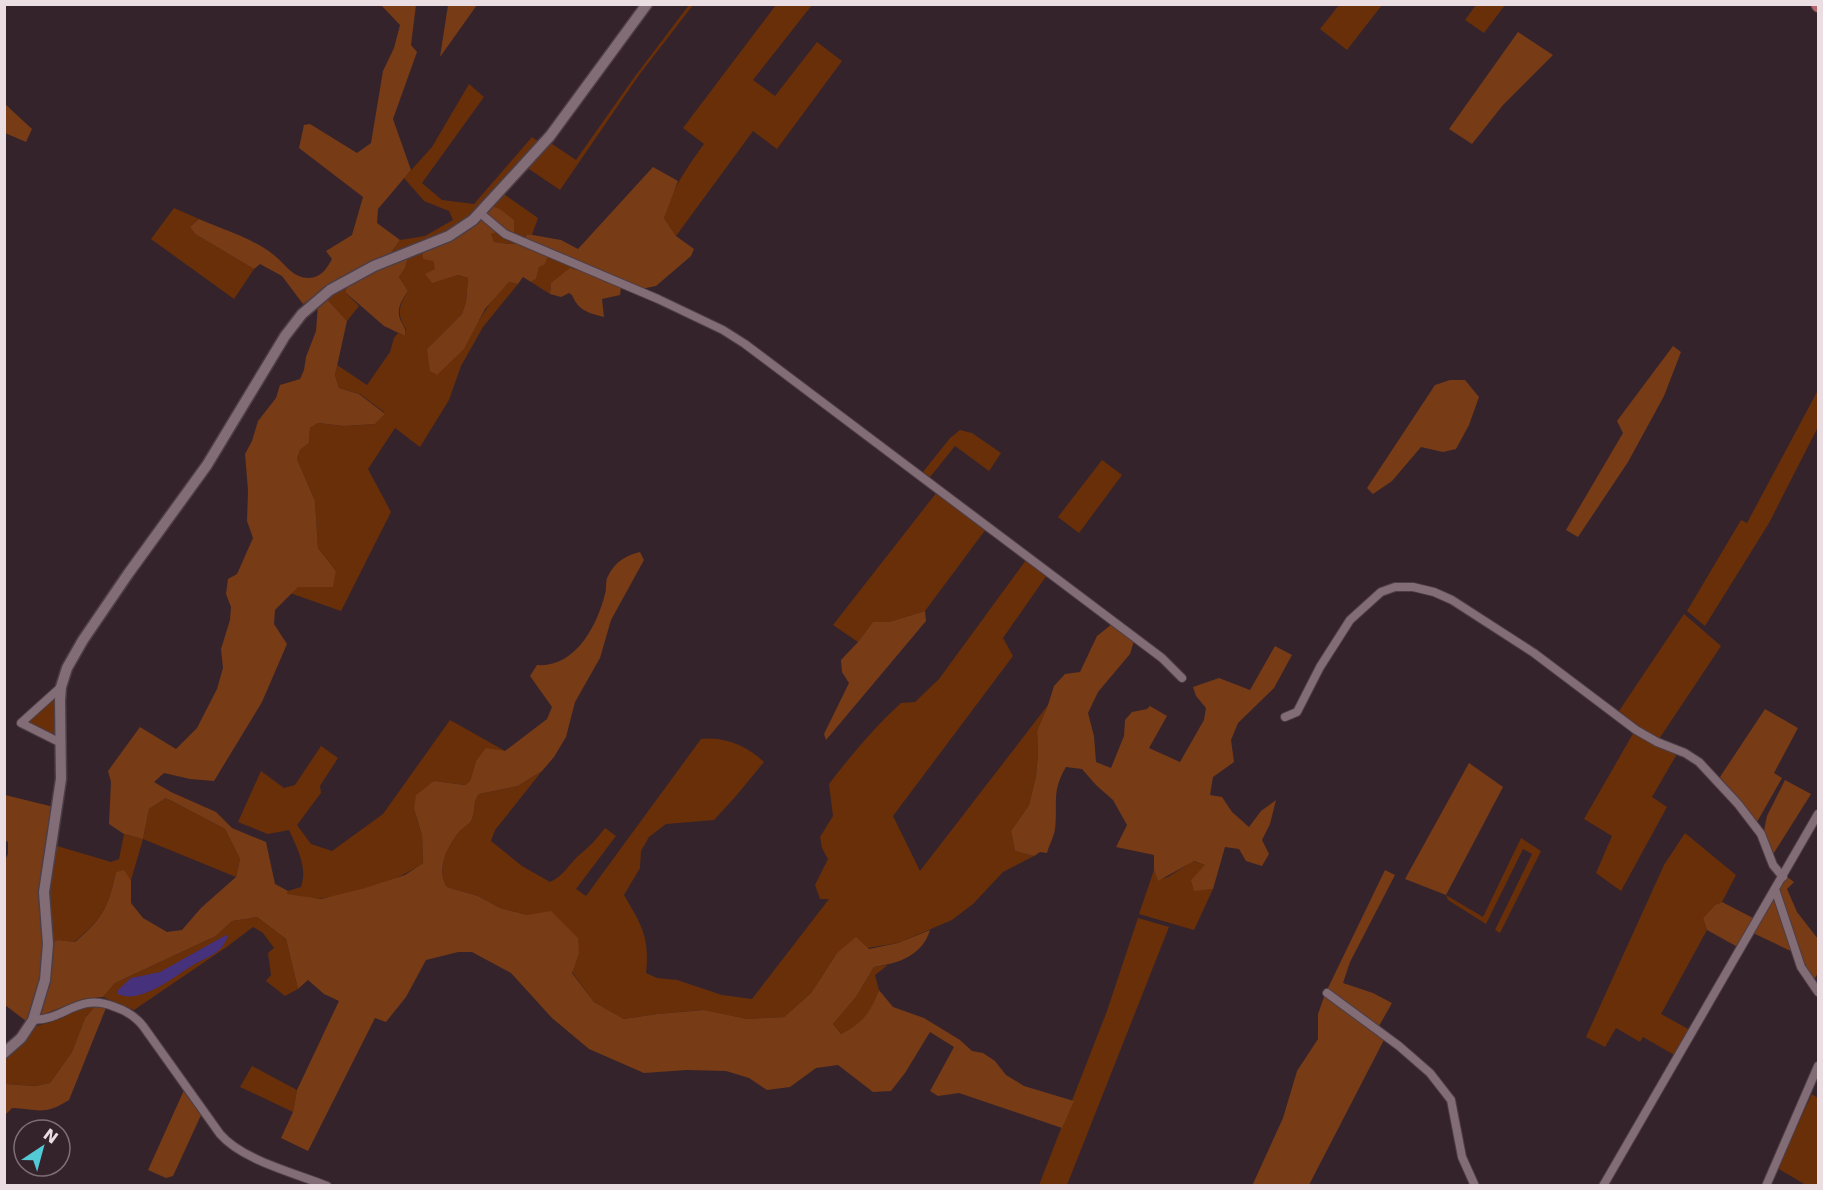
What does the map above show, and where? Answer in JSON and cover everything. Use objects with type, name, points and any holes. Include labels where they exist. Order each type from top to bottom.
[{"type":"street","points":[[4,1053],[21,1038],[33,1020],[47,968],[44,892],[59,797],[61,687],[83,640],[201,474],[285,336],[302,314],[330,290],[374,266],[449,236],[480,213],[550,136],[647,4]]},
{"type":"street","points":[[480,213],[505,234],[658,299],[723,330],[745,344],[1162,658],[1182,678]]},
{"type":"street","points":[[1285,717],[1297,712],[1320,667],[1350,620],[1381,592],[1395,587],[1413,587],[1434,592],[1452,600],[1534,653],[1636,730],[1699,762],[1738,804],[1761,834],[1773,865],[1783,877]]},
{"type":"street","points":[[61,687],[21,723],[61,743]]},
{"type":"street","points":[[1603,1185],[1818,814]]},
{"type":"street","points":[[1775,889],[1801,967],[1818,992]]},
{"type":"street","points":[[1327,993],[1399,1046],[1430,1073],[1451,1100],[1462,1157],[1475,1185]]},
{"type":"street","points":[[33,1020],[47,1018],[93,1001],[111,1005],[129,1013],[143,1026],[228,1142],[248,1155],[327,1185]]},
{"type":"street","points":[[1766,1185],[1818,1066]]},
{"type":"shaded area","points":[[381,5],[416,5],[411,45],[417,52],[393,119],[411,170],[378,209],[377,223],[400,240],[388,257],[346,276],[303,304],[282,276],[260,264],[254,269],[195,234],[190,227],[199,219],[238,235],[275,256],[298,276],[309,278],[317,276],[326,269],[332,259],[326,251],[352,235],[363,197],[299,148],[304,125],[310,124],[357,153],[371,143],[383,71],[394,48],[400,25]]},
{"type":"shaded area","points":[[448,5],[477,5],[440,57]]},
{"type":"shaded area","points":[[689,5],[693,5],[639,75],[560,190],[526,167],[549,142],[576,160]]},
{"type":"shaded area","points":[[776,5],[812,5],[753,80],[775,96],[817,42],[842,61],[777,149],[753,131],[676,236],[664,218],[676,188],[704,144],[683,128]]},
{"type":"shaded area","points":[[1339,5],[1382,5],[1347,50],[1320,29]]},
{"type":"shaded area","points":[[1476,5],[1505,5],[1484,33],[1465,20]]},
{"type":"shaded area","points":[[1518,32],[1553,55],[1503,105],[1472,144],[1449,129]]},
{"type":"shaded area","points":[[469,84],[484,97],[422,183],[442,200],[474,204],[532,137],[539,142],[468,219],[452,230],[388,257],[400,240],[425,236],[453,220],[449,211],[424,201],[404,178],[432,147]]},
{"type":"shaded area","points":[[5,104],[32,129],[26,142],[5,133]]},
{"type":"shaded area","points":[[653,167],[678,181],[664,218],[676,236],[694,249],[691,256],[656,286],[641,289],[524,239],[527,234],[561,240],[578,249]]},
{"type":"shaded area","points":[[501,192],[538,218],[532,235],[527,234],[519,243],[494,242],[490,234],[500,231],[491,206]]},
{"type":"shaded area","points":[[491,206],[500,209],[514,220],[514,234],[500,231],[491,234],[494,242],[519,243],[548,255],[545,264],[539,267],[536,279],[531,282],[523,277],[518,284],[509,282],[485,309],[464,349],[437,375],[430,371],[427,349],[462,314],[466,302],[468,278],[458,275],[432,283],[425,274],[435,269],[433,261],[423,259],[422,249]]},
{"type":"shaded area","points":[[174,208],[199,219],[190,227],[195,234],[254,269],[234,299],[151,239]]},
{"type":"shaded area","points":[[422,249],[432,260],[441,279],[458,275],[468,278],[466,302],[462,314],[427,349],[464,348],[495,297],[509,282],[518,284],[483,327],[461,366],[449,400],[420,447],[395,428],[368,469],[391,512],[341,611],[290,593],[298,587],[336,571],[318,548],[315,501],[297,459],[300,450],[309,443],[310,428],[318,423],[344,426],[375,424],[384,415],[384,412],[360,394],[339,388],[335,375],[337,365],[367,385],[390,352],[394,338],[398,333],[405,336],[406,329],[400,310],[408,291],[399,277],[409,255]]},
{"type":"shaded area","points":[[409,255],[399,277],[408,291],[399,310],[405,336],[384,326],[345,292],[348,284]]},
{"type":"shaded area","points":[[548,255],[591,274],[551,283],[550,294],[531,282],[536,279],[539,267]]},
{"type":"shaded area","points":[[570,268],[621,287],[620,295],[602,299],[604,317],[584,310],[569,293],[561,297],[550,294],[551,283]]},
{"type":"shaded area","points":[[348,284],[345,292],[359,306],[347,321],[325,297]]},
{"type":"shaded area","points":[[325,297],[347,321],[335,375],[339,388],[359,394],[384,413],[375,424],[344,426],[318,423],[310,428],[309,443],[300,450],[297,459],[315,501],[318,548],[336,571],[333,587],[298,587],[275,610],[274,624],[287,644],[262,702],[214,781],[190,779],[164,773],[154,782],[216,812],[232,828],[266,842],[275,884],[288,891],[287,894],[321,899],[405,875],[423,863],[422,835],[414,809],[416,795],[434,781],[465,785],[470,781],[476,761],[486,748],[505,751],[547,719],[552,707],[530,676],[537,665],[563,660],[582,643],[596,619],[605,594],[607,578],[614,566],[630,555],[640,552],[644,560],[611,620],[600,658],[575,702],[566,737],[542,771],[518,786],[479,794],[471,821],[460,831],[447,850],[442,873],[447,887],[478,896],[500,908],[527,915],[551,911],[578,938],[579,954],[572,973],[594,1002],[624,1019],[704,1010],[747,1019],[784,1017],[811,993],[837,953],[856,937],[869,949],[898,943],[930,930],[921,946],[908,957],[874,967],[856,997],[833,1024],[841,1034],[861,1021],[873,1005],[879,990],[893,1007],[924,1018],[960,1040],[972,1051],[983,1053],[995,1061],[1006,1075],[1024,1086],[1074,1101],[1062,1128],[959,1093],[938,1096],[930,1091],[954,1047],[930,1032],[891,1091],[873,1092],[838,1065],[816,1068],[790,1087],[767,1090],[749,1078],[726,1071],[687,1070],[644,1073],[589,1049],[552,1018],[511,973],[472,952],[458,952],[426,960],[406,997],[386,1022],[375,1018],[308,1151],[281,1138],[293,1112],[297,1090],[339,1001],[324,994],[308,980],[298,989],[286,939],[257,917],[232,921],[216,936],[115,983],[103,997],[83,999],[42,1015],[50,983],[51,943],[58,940],[75,942],[92,926],[107,904],[116,872],[124,870],[131,880],[131,903],[143,918],[167,932],[182,930],[201,908],[236,877],[240,859],[225,829],[166,798],[149,809],[143,839],[124,834],[109,824],[111,782],[108,771],[140,727],[176,749],[197,728],[217,689],[223,668],[221,649],[230,620],[231,607],[226,594],[228,579],[237,574],[253,538],[247,521],[248,490],[245,454],[258,421],[276,398],[280,385],[300,379],[316,331],[318,305]]},
{"type":"shaded area","points":[[1673,346],[1681,352],[1664,396],[1628,462],[1578,537],[1566,530],[1623,433],[1617,421]]},
{"type":"shaded area","points":[[1450,380],[1465,380],[1479,397],[1469,425],[1456,449],[1443,452],[1421,447],[1392,481],[1373,494],[1367,488],[1435,385]]},
{"type":"shaded area","points":[[1818,390],[1818,427],[1769,523],[1705,626],[1687,611],[1741,520],[1747,523]]},
{"type":"shaded area","points":[[960,430],[972,433],[1001,453],[989,471],[955,446],[930,477],[923,472],[950,438]]},
{"type":"shaded area","points":[[1102,460],[1122,475],[1079,533],[1058,517]]},
{"type":"shaded area","points":[[937,492],[986,529],[925,611],[889,622],[873,622],[858,642],[833,625]]},
{"type":"shaded area","points":[[1026,560],[1047,575],[1003,638],[1013,656],[893,816],[920,871],[1048,705],[1037,731],[1036,776],[1029,805],[1011,831],[1015,851],[1034,856],[1003,872],[973,904],[952,920],[898,943],[837,953],[811,993],[784,1017],[747,1019],[703,1010],[624,1019],[594,1002],[572,972],[579,954],[527,915],[500,908],[478,896],[447,887],[442,873],[444,858],[461,830],[471,821],[479,794],[518,786],[542,771],[495,830],[491,841],[522,866],[550,882],[561,874],[605,828],[616,836],[576,889],[586,896],[701,739],[710,738],[735,743],[751,751],[764,762],[714,820],[666,824],[649,837],[641,851],[640,868],[624,895],[643,931],[647,950],[646,973],[657,978],[677,980],[722,995],[752,999],[829,899],[820,899],[815,885],[828,859],[822,848],[820,837],[833,816],[829,784],[891,712],[901,703],[915,702],[939,679]]},
{"type":"shaded area","points":[[925,611],[926,621],[826,740],[824,734],[849,683],[842,672],[841,660],[873,622],[889,622]]},
{"type":"shaded area","points":[[1684,614],[1721,646],[1659,739],[1619,711]]},
{"type":"shaded area","points":[[1112,624],[1134,641],[1130,654],[1098,692],[1088,713],[1094,736],[1096,762],[1111,768],[1124,736],[1125,720],[1132,712],[1147,709],[1150,706],[1167,716],[1149,748],[1180,762],[1204,720],[1206,708],[1196,696],[1193,687],[1219,678],[1250,690],[1275,646],[1292,655],[1274,688],[1238,723],[1231,740],[1234,762],[1213,777],[1210,795],[1222,797],[1232,812],[1249,827],[1261,811],[1276,800],[1270,824],[1262,840],[1269,854],[1262,866],[1246,861],[1239,849],[1225,847],[1213,889],[1194,891],[1191,880],[1205,865],[1194,861],[1158,881],[1154,870],[1154,855],[1116,847],[1127,825],[1113,800],[1082,769],[1066,767],[1058,784],[1055,829],[1047,853],[1040,852],[1034,856],[1015,851],[1011,831],[1029,805],[1036,776],[1037,731],[1054,686],[1065,674],[1080,672],[1097,636]]},
{"type":"shaded area","points":[[55,696],[56,737],[26,722]]},
{"type":"shaded area","points":[[1765,709],[1798,728],[1774,773],[1782,778],[1757,822],[1720,777]]},
{"type":"shaded area","points":[[450,720],[505,751],[476,761],[470,781],[465,785],[434,781],[414,809],[422,835],[423,863],[388,881],[349,894],[319,898],[286,894],[288,891],[301,887],[303,880],[301,858],[289,830],[268,834],[238,822],[261,771],[284,788],[295,785],[321,746],[338,758],[320,786],[321,793],[297,825],[311,844],[332,851],[383,814]]},
{"type":"shaded area","points":[[1634,732],[1677,754],[1652,797],[1667,807],[1621,891],[1596,873],[1612,836],[1584,819]]},
{"type":"shaded area","points":[[1469,763],[1503,787],[1446,895],[1405,879]]},
{"type":"shaded area","points":[[1785,780],[1811,794],[1772,856],[1763,835],[1767,816]]},
{"type":"shaded area","points":[[5,795],[54,807],[42,977],[26,1021],[5,1005],[4,862],[8,854],[8,842],[5,840]]},
{"type":"shaded area","points":[[166,798],[225,829],[240,859],[236,877],[143,839],[149,809]]},
{"type":"shaded area","points":[[1685,833],[1736,875],[1722,902],[1715,905],[1703,918],[1707,930],[1661,1014],[1690,1030],[1676,1056],[1643,1037],[1640,1042],[1616,1028],[1605,1047],[1586,1037],[1664,865]]},
{"type":"shaded area","points":[[124,834],[143,839],[131,880],[124,871],[116,872],[107,904],[92,926],[74,942],[58,940],[51,943],[48,892],[54,845],[111,862],[119,859]]},
{"type":"shaded area","points":[[1521,838],[1541,851],[1500,933],[1495,930],[1532,854],[1523,849],[1486,924],[1448,900],[1446,895],[1483,917]]},
{"type":"shaded area","points":[[1193,861],[1205,865],[1194,890],[1213,889],[1194,930],[1139,914],[1154,870],[1158,880],[1168,877]]},
{"type":"shaded area","points":[[1385,870],[1395,875],[1350,962],[1343,983],[1373,993],[1392,1003],[1379,1026],[1339,996],[1327,990]]},
{"type":"shaded area","points":[[1786,876],[1794,882],[1787,889],[1797,912],[1818,939],[1818,973],[1813,981],[1803,966],[1778,889]]},
{"type":"shaded area","points":[[1775,896],[1795,953],[1753,933],[1743,950],[1707,930],[1703,918],[1715,905],[1722,902],[1755,919]]},
{"type":"shaded area","points":[[257,917],[286,939],[298,989],[285,996],[266,981],[271,975],[268,953],[274,948],[263,933],[253,927],[134,1010],[103,997],[115,983],[216,936],[232,921]]},
{"type":"shaded area","points":[[1138,918],[1169,927],[1067,1185],[1039,1185],[1107,1011]]},
{"type":"shaded area","points":[[226,935],[228,936],[224,944],[215,953],[157,988],[136,996],[118,994],[118,990],[131,978],[160,972]]},
{"type":"shaded area","points":[[888,965],[875,975],[879,990],[871,1011],[857,1025],[841,1034],[833,1024],[856,997],[874,967]]},
{"type":"shaded area","points":[[1325,994],[1385,1038],[1309,1185],[1252,1186],[1283,1118],[1297,1071],[1318,1039],[1318,1014]]},
{"type":"shaded area","points":[[88,1005],[96,1005],[85,1018],[72,1052],[50,1083],[35,1086],[5,1084],[5,1058],[33,1027],[51,1022]]},
{"type":"shaded area","points":[[96,1005],[106,1008],[69,1100],[47,1110],[12,1108],[5,1118],[5,1084],[35,1086],[50,1083],[72,1052],[85,1018]]},
{"type":"shaded area","points":[[252,1066],[297,1090],[293,1112],[240,1087]]},
{"type":"shaded area","points":[[185,1088],[202,1113],[173,1176],[166,1178],[148,1170]]},
{"type":"shaded area","points":[[1812,1094],[1818,1098],[1818,1185],[1806,1185],[1777,1168]]}]
